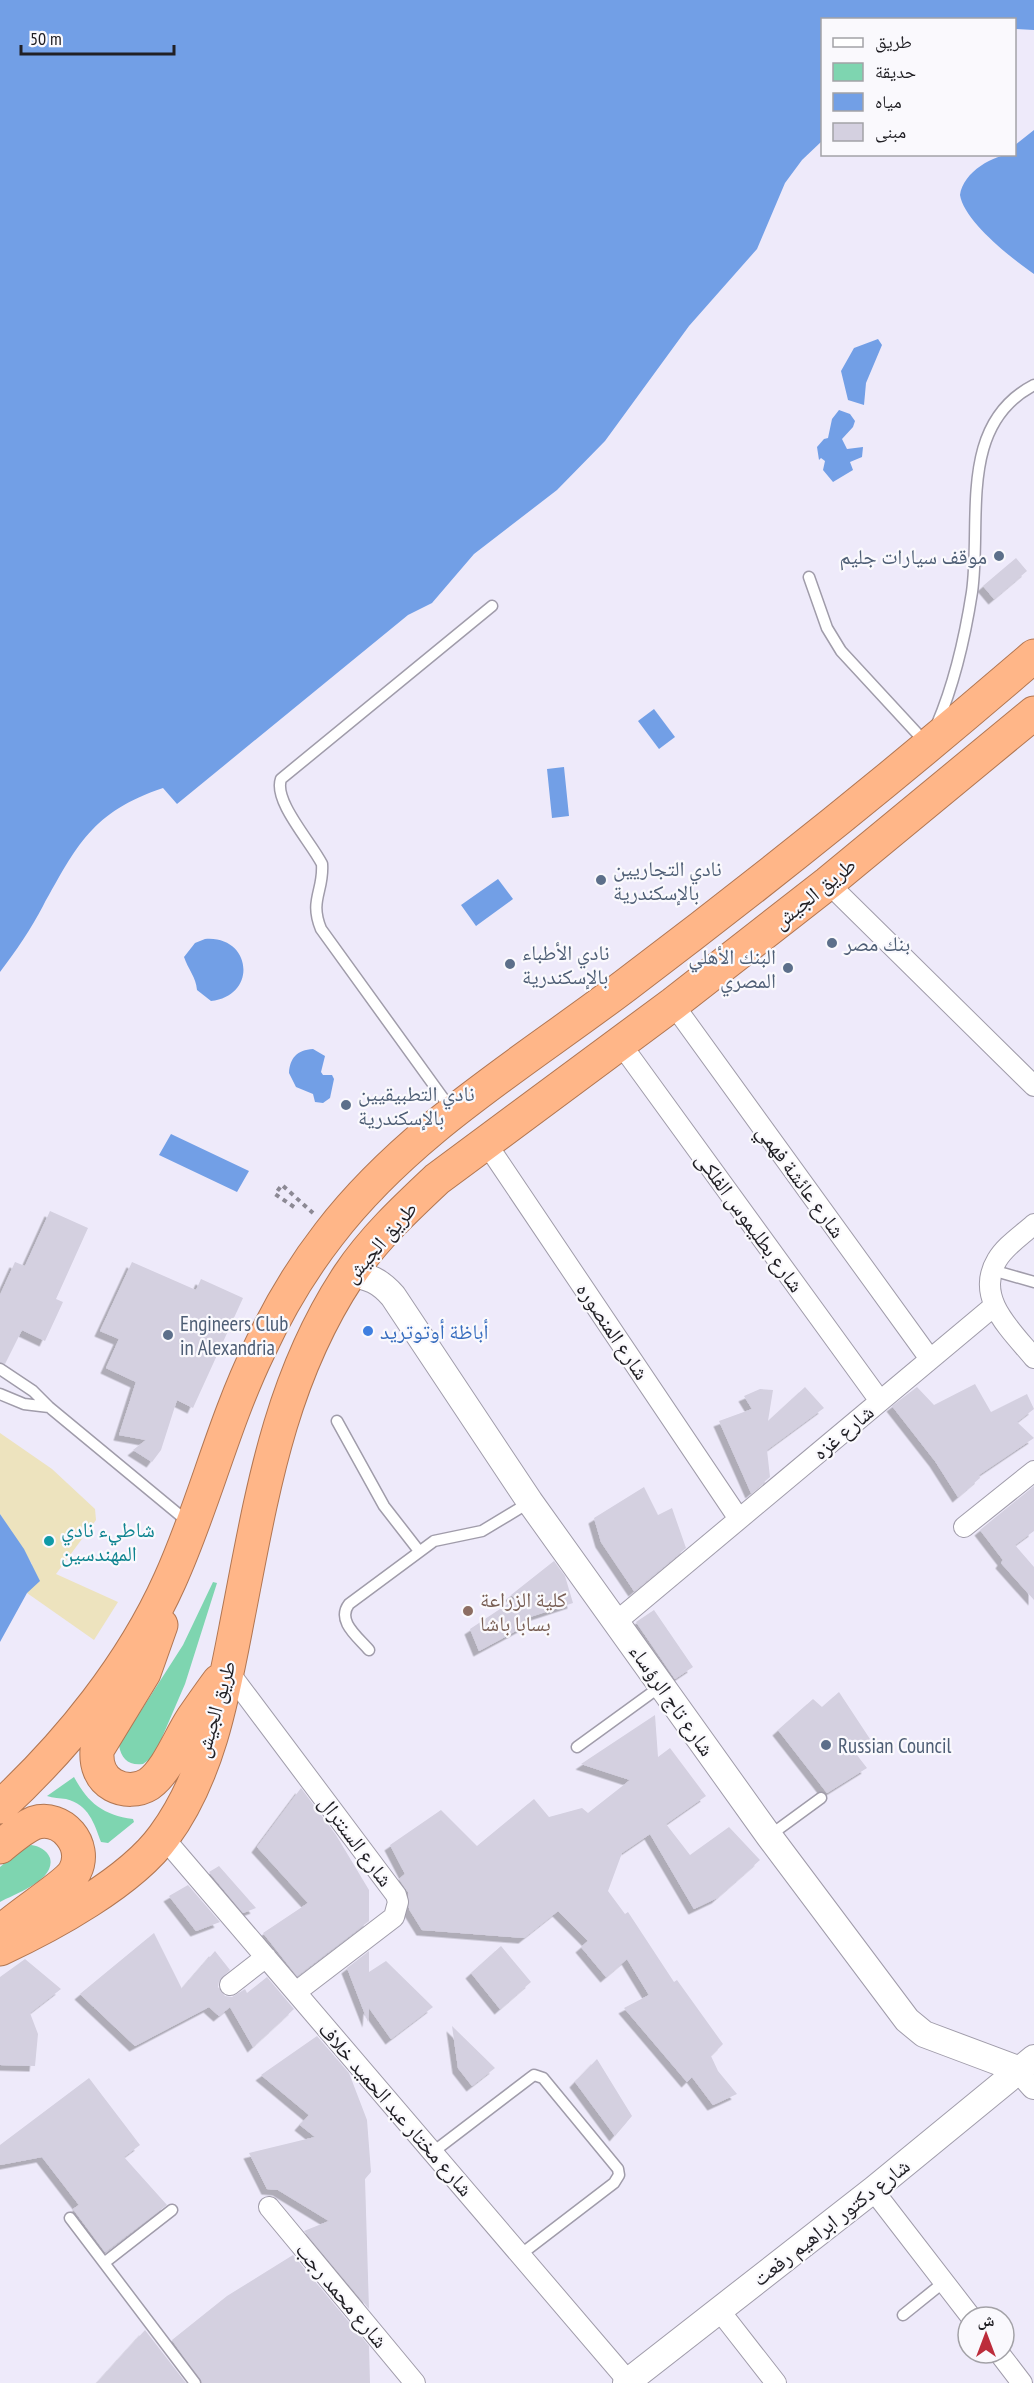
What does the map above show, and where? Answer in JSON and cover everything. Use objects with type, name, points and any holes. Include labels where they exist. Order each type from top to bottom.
[{"type":"highway","name":"طريق الجيش","points":[[0,1807],[55,1751],[120,1667],[169,1582],[193,1526],[257,1352],[302,1272],[329,1234],[366,1191],[424,1135],[697,931],[813,840],[1034,656]]},
{"type":"highway","name":"طريق الجيش","points":[[0,1949],[58,1919],[96,1895],[132,1868],[163,1837],[192,1785],[214,1729],[228,1671],[272,1447],[304,1357],[349,1274],[404,1210],[437,1179],[673,1004],[828,884],[1034,713]]},
{"type":"highway","points":[[169,1582],[160,1629],[144,1673],[97,1750],[97,1760],[104,1778],[111,1784],[130,1790],[149,1784],[163,1768],[193,1718],[228,1671]]},
{"type":"highway","points":[[0,1847],[27,1827],[44,1822],[53,1823],[68,1831],[79,1854],[78,1863],[70,1879],[21,1914],[0,1933]]},
{"type":"street","points":[[828,884],[1030,1073]]},
{"type":"street","name":"شارع عائشة فهمي","points":[[673,1004],[930,1359]]},
{"type":"street","name":"شارع بطليموس الفلكى","points":[[620,1043],[880,1401]]},
{"type":"street","name":"شارع المنصوره","points":[[486,1143],[739,1519]]},
{"type":"street","points":[[1034,1224],[1004,1251],[992,1270],[990,1282],[994,1306],[1034,1358]]},
{"type":"street","name":"شارع تاج الرؤساء","points":[[349,1274],[365,1275],[381,1283],[393,1296],[530,1502],[769,1836],[907,2020],[924,2034],[1029,2071]]},
{"type":"street","name":"شارع غزه","points":[[616,1622],[994,1306]]},
{"type":"street","points":[[964,1527],[1034,1471]]},
{"type":"street","name":"شارع السنترال","points":[[228,1671],[396,1895],[398,1902],[394,1917],[296,1992]]},
{"type":"street","name":"شارع مختار عبد الحميد خلاف","points":[[163,1837],[627,2382]]},
{"type":"street","points":[[230,1985],[266,1957]]},
{"type":"street","name":"شارع دكتور ابراهيم رفعت","points":[[627,2382],[1029,2071]]},
{"type":"street","points":[[873,2190],[962,2305]]},
{"type":"street","name":"شارع محمد رجب","points":[[269,2207],[415,2383]]},
{"type":"street","points":[[719,2310],[775,2383]]},
{"type":"street","points":[[1008,2365],[1022,2383]]},
{"type":"lane","points":[[809,578],[816,604],[841,651],[927,745],[948,696],[965,633],[973,577],[980,454],[992,424],[1001,411],[1012,400],[1034,385]]},
{"type":"lane","points":[[454,1112],[321,929],[315,904],[322,864],[282,799],[279,785],[281,779],[492,606]]},
{"type":"lane","points":[[992,1270],[1034,1282]]},
{"type":"lane","points":[[0,1369],[33,1391],[49,1407],[193,1526]]},
{"type":"lane","points":[[0,1394],[24,1404],[49,1407]]},
{"type":"lane","points":[[337,1421],[384,1506],[419,1551]]},
{"type":"lane","points":[[369,1650],[345,1622],[345,1609],[419,1551],[443,1537],[482,1531],[530,1502]]},
{"type":"lane","points":[[577,1748],[661,1686]]},
{"type":"lane","points":[[769,1836],[821,1797]]},
{"type":"lane","points":[[433,2152],[534,2075],[543,2078],[618,2169],[619,2175],[614,2183],[520,2255]]},
{"type":"lane","points":[[104,2263],[172,2210]]},
{"type":"lane","points":[[70,2218],[195,2383]]},
{"type":"lane","points":[[903,2315],[944,2282]]},
{"type":"path","points":[[294,1207],[275,1194],[282,1185],[313,1212]]},
{"type":"green space","points":[[213,1582],[217,1583],[185,1684],[154,1756],[143,1764],[130,1763],[124,1758],[119,1745],[183,1645]]},
{"type":"green space","points":[[74,1777],[91,1801],[105,1811],[133,1819],[134,1822],[108,1843],[101,1842],[85,1810],[66,1799],[47,1796]]},
{"type":"green space","points":[[31,1845],[37,1846],[49,1855],[50,1866],[47,1873],[33,1885],[0,1902],[0,1867],[20,1850]]},
{"type":"sand","name":"شاطيء نادي المهندسين","points":[[0,1433],[52,1469],[95,1509],[96,1520],[56,1574],[118,1602],[94,1640],[27,1593],[32,1564],[0,1514]]},
{"type":"water","points":[[0,0],[1034,0],[1034,30],[1016,29],[1016,18],[821,18],[821,142],[802,160],[785,183],[757,249],[689,326],[605,441],[557,490],[474,554],[432,603],[408,615],[177,804],[163,788],[139,797],[103,820],[77,848],[28,931],[0,972]]},
{"type":"water","points":[[1034,130],[1034,274],[990,239],[970,216],[960,195],[967,179],[981,166],[998,157],[1016,156],[1016,144]]},
{"type":"water","points":[[878,339],[882,345],[866,383],[864,405],[848,400],[841,371],[854,348]]},
{"type":"water","points":[[839,410],[850,414],[855,421],[853,427],[842,439],[847,449],[863,447],[862,457],[850,462],[853,470],[833,482],[823,470],[825,461],[821,458],[819,460],[817,447],[828,438],[832,419]]},
{"type":"water","points":[[654,709],[675,737],[659,749],[638,721]]},
{"type":"water","points":[[564,767],[569,816],[552,818],[547,769]]},
{"type":"water","points":[[498,879],[513,899],[476,926],[461,905]]},
{"type":"water","points":[[205,939],[220,940],[232,946],[240,955],[243,966],[242,978],[237,988],[226,996],[211,1001],[197,990],[184,957],[195,943]]},
{"type":"water","points":[[313,1049],[325,1056],[321,1072],[323,1075],[332,1075],[334,1079],[330,1098],[323,1103],[315,1102],[313,1094],[296,1087],[289,1073],[295,1056]]},
{"type":"water","points":[[171,1134],[249,1171],[237,1192],[159,1155]]},
{"type":"water","points":[[0,1514],[24,1549],[40,1581],[27,1593],[0,1642]]},
{"type":"building","points":[[1016,558],[1027,571],[994,599],[983,586]]},
{"type":"building","points":[[50,1211],[88,1228],[56,1299],[63,1302],[45,1341],[22,1330],[5,1364],[0,1362],[0,1295],[15,1262],[25,1266]]},
{"type":"building","name":"Engineers Club in Alexandria","points":[[132,1262],[196,1290],[201,1279],[243,1298],[193,1408],[177,1400],[161,1450],[152,1462],[133,1450],[146,1440],[119,1435],[136,1382],[106,1368],[119,1339],[100,1331]]},
{"type":"building","points":[[975,1384],[991,1412],[1027,1394],[1034,1409],[1017,1422],[1034,1438],[979,1475],[980,1478],[958,1497],[935,1461],[892,1406],[917,1387],[934,1405]]},
{"type":"building","points":[[805,1387],[824,1408],[767,1450],[770,1477],[751,1493],[719,1421],[752,1409],[744,1396],[760,1389],[773,1390],[768,1421]]},
{"type":"building","points":[[1034,1486],[1034,1531],[1015,1545],[1034,1567],[1034,1600],[1001,1563],[1003,1560],[980,1530]]},
{"type":"building","points":[[644,1487],[658,1515],[672,1508],[686,1548],[634,1591],[601,1542],[594,1518]]},
{"type":"building","points":[[554,1561],[565,1576],[573,1603],[524,1619],[527,1625],[479,1651],[470,1629],[515,1599],[511,1595]]},
{"type":"building","points":[[654,1610],[693,1667],[675,1679],[636,1622]]},
{"type":"building","name":"Russian Council","points":[[839,1692],[870,1739],[853,1750],[867,1768],[827,1793],[778,1730],[813,1699],[822,1707]]},
{"type":"building","points":[[655,1715],[658,1757],[670,1748],[706,1796],[666,1824],[690,1855],[729,1827],[760,1860],[717,1898],[694,1909],[650,1834],[622,1853],[608,1891],[625,1914],[628,1912],[674,1982],[677,1980],[723,2044],[711,2056],[718,2071],[737,2094],[713,2105],[692,2077],[687,2082],[624,2008],[649,1995],[627,1959],[606,1977],[581,1947],[588,1941],[558,1911],[524,1938],[422,1930],[409,1909],[408,1892],[399,1879],[405,1874],[390,1845],[441,1810],[477,1846],[534,1799],[549,1817],[582,1808],[588,1813],[630,1780],[581,1764]]},
{"type":"building","points":[[301,1788],[336,1835],[369,1890],[369,1921],[297,1976],[263,1933],[308,1903],[257,1847]]},
{"type":"building","points":[[219,1866],[256,1908],[243,1913],[209,1872]]},
{"type":"building","points":[[188,1885],[220,1922],[196,1931],[169,1896]]},
{"type":"building","points":[[154,1933],[182,1989],[215,1951],[230,1970],[219,1981],[218,1987],[225,1996],[232,1997],[245,1989],[247,1993],[267,1977],[294,2009],[253,2047],[230,2007],[219,2016],[209,2007],[135,2046],[80,1994]]},
{"type":"building","points":[[501,1946],[531,1982],[500,2009],[471,1973]]},
{"type":"building","points":[[369,1951],[369,1972],[386,1961],[433,2007],[391,2039],[369,2008],[368,2022],[347,1968]]},
{"type":"building","points":[[25,1959],[61,1989],[30,2013],[38,2034],[35,2066],[0,2065],[0,1977]]},
{"type":"building","points":[[452,2026],[495,2068],[472,2086],[458,2068]]},
{"type":"building","points":[[317,2036],[349,2073],[367,2120],[371,2172],[365,2179],[369,2309],[304,2231],[329,2221],[278,2190],[267,2189],[249,2153],[315,2137],[300,2125],[309,2115],[261,2075]]},
{"type":"building","points":[[597,2059],[632,2116],[615,2136],[575,2082]]},
{"type":"building","points":[[89,2078],[140,2145],[124,2157],[167,2205],[105,2252],[73,2209],[79,2205],[42,2157],[0,2165],[0,2145]]},
{"type":"building","points":[[293,2255],[369,2346],[370,2383],[202,2383],[172,2340],[227,2296]]},
{"type":"building","points":[[145,2330],[186,2383],[97,2383]]},
{"type":"place","name":"موقف سيارات جليم","points":[[999,556]]},
{"type":"place","name":"نادي التجاريين بالإسكندرية","points":[[601,880]]},
{"type":"place","name":"بنك مصر","points":[[832,943]]},
{"type":"place","name":"نادي الأطباء بالإسكندرية","points":[[510,964]]},
{"type":"place","name":"البنك الأهلي المصري","points":[[788,968]]},
{"type":"place","name":"نادي التطبيقيين بالإسكندرية","points":[[346,1105]]},
{"type":"place","name":"أباظة أوتوتريد","points":[[368,1331]]},
{"type":"place","name":"Engineers Club in Alexandria","points":[[168,1335]]},
{"type":"place","name":"شاطيء نادي المهندسين","points":[[49,1541]]},
{"type":"place","name":"كلية الزراعة بسابا باشا","points":[[468,1611]]},
{"type":"place","name":"Russian Council","points":[[826,1745]]}]
